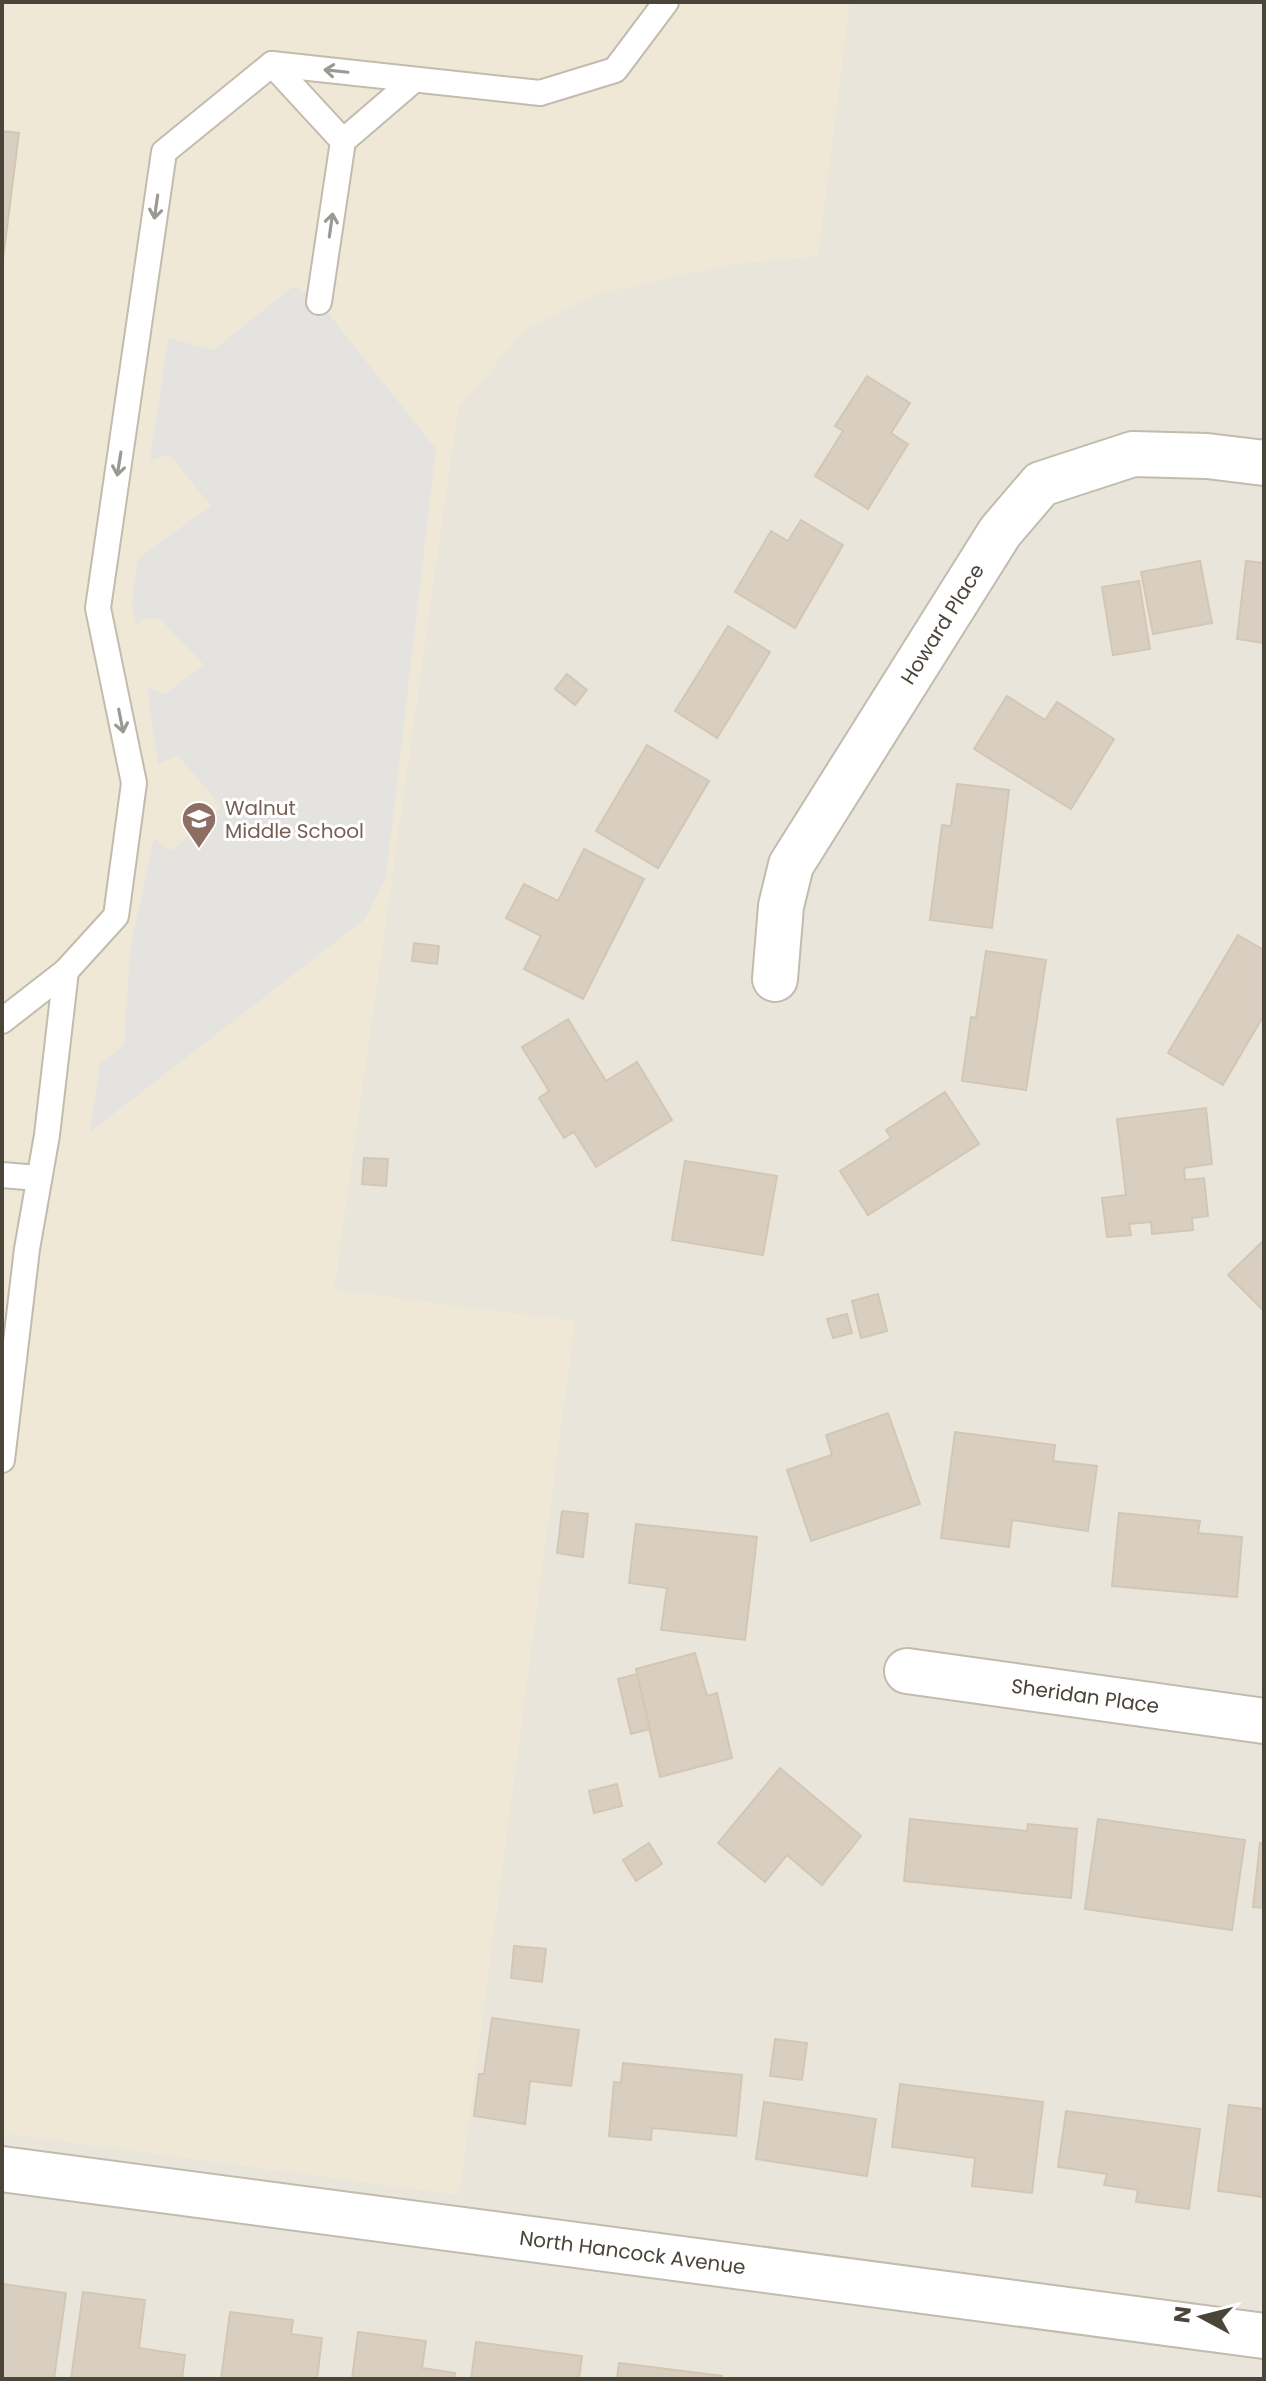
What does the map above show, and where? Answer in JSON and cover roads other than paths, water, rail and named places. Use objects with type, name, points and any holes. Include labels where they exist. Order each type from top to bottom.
[{"type":"street","name":"Howard Place","points":[[775,979],[781,906],[791,865],[1000,532],[1041,484],[1133,454],[1207,456],[1264,463]]},
{"type":"street","name":"Sheridan Place","points":[[907,1671],[1264,1721]]},
{"type":"street","name":"North Hancock Avenue","points":[[2,2169],[1264,2336]]},
{"type":"lane","points":[[2,1021],[66,971],[116,916],[134,783],[98,608],[164,152],[272,64],[540,93],[615,70],[666,2]]},
{"type":"lane","points":[[272,64],[343,141]]},
{"type":"lane","points":[[319,302],[343,141],[414,80]]},
{"type":"lane","points":[[2,1460],[11,1300],[47,1135],[66,971]]},
{"type":"lane","points":[[2,1175],[38,1178]]},
{"type":"place","name":"Walnut Middle School","points":[[199,850]]}]
